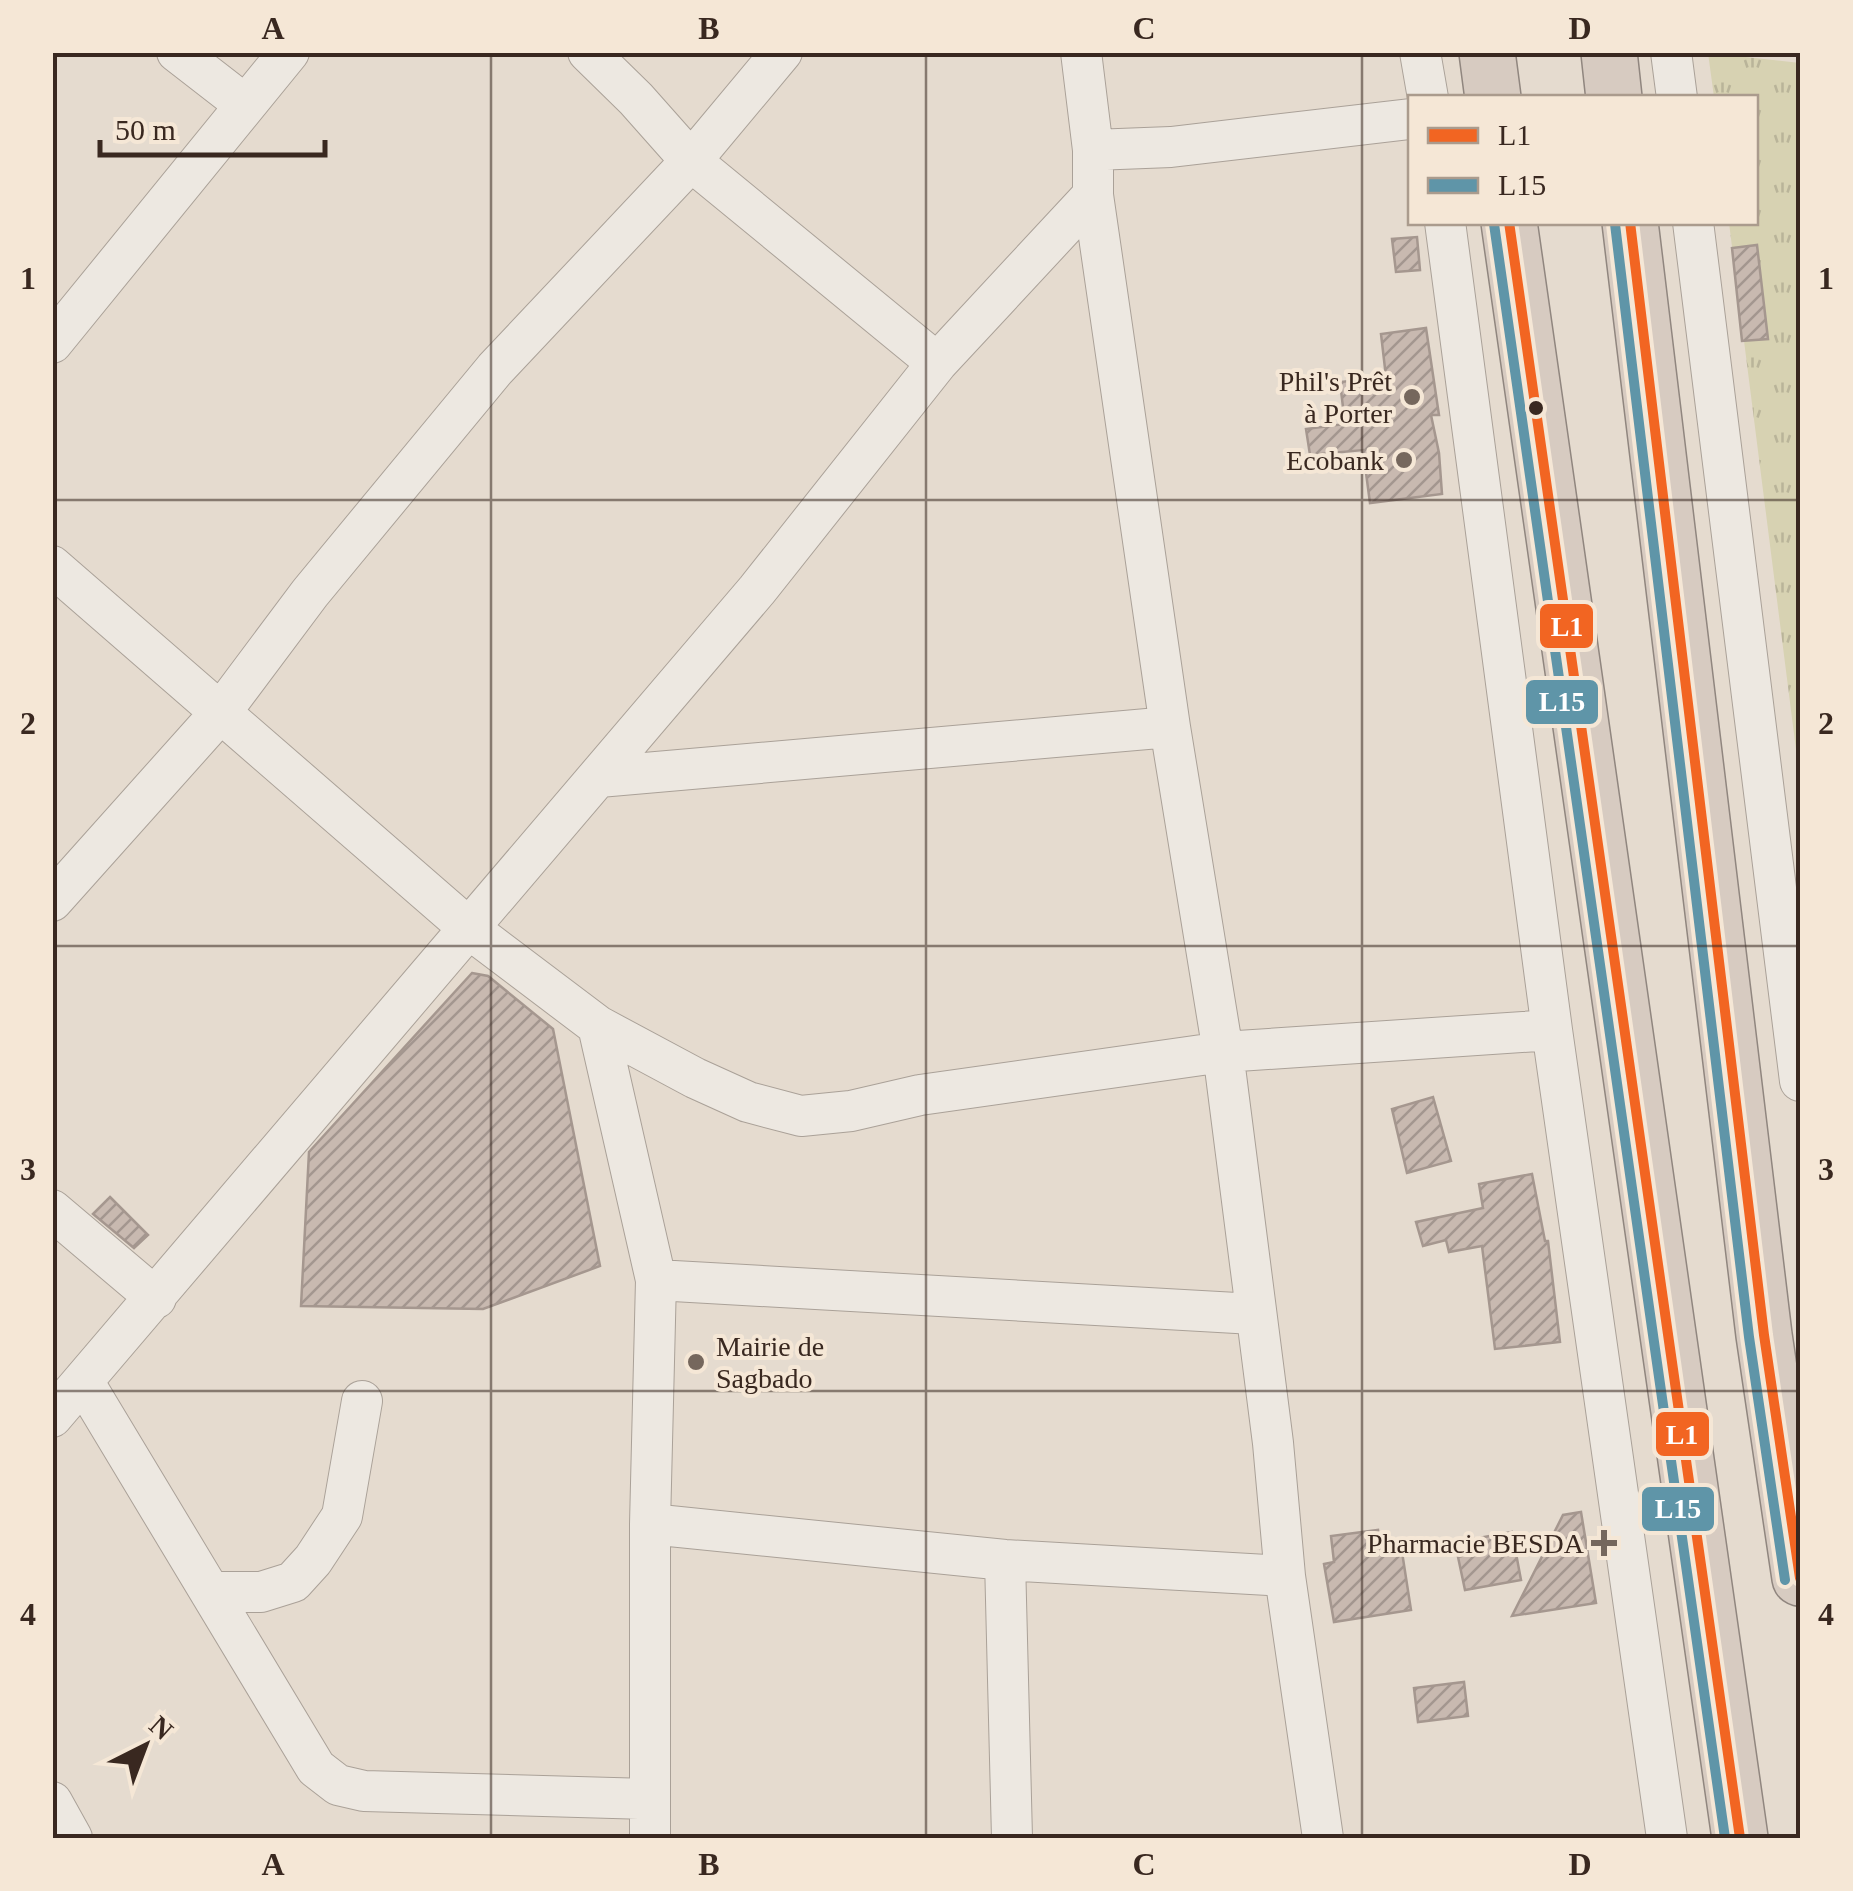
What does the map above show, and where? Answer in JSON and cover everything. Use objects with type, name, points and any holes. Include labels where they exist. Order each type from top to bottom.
[{"type":"highway","points":[[1487,52],[1493,95]]},
{"type":"highway","points":[[1609,52],[1614,95]]},
{"type":"highway","points":[[1509,225],[1740,1838]]},
{"type":"highway","points":[[1630,225],[1764,1335],[1800,1578]]},
{"type":"street","points":[[177,52],[244,104]]},
{"type":"street","points":[[52,343],[289,52]]},
{"type":"street","points":[[588,52],[691,161],[937,363]]},
{"type":"street","points":[[52,901],[221,712],[310,593],[494,370],[691,161],[782,52]]},
{"type":"street","points":[[1080,52],[1093,150],[1093,195],[1170,726],[1223,1052],[1273,1443],[1285,1576],[1322,1838]]},
{"type":"street","points":[[1420,52],[1427,95]]},
{"type":"street","points":[[1671,52],[1677,95]]},
{"type":"street","points":[[1093,150],[1170,148],[1408,119]]},
{"type":"street","points":[[52,1417],[757,590],[937,363],[1093,195]]},
{"type":"street","points":[[1445,225],[1552,1030],[1667,1838]]},
{"type":"street","points":[[1693,225],[1800,1080]]},
{"type":"street","points":[[52,566],[471,930],[598,1026],[748,1102],[801,1116],[1223,1052],[1552,1030]]},
{"type":"street","points":[[598,778],[1170,726]]},
{"type":"street","points":[[598,1026],[656,1280],[650,1524],[650,1838]]},
{"type":"street","points":[[52,1210],[156,1298]]},
{"type":"street","points":[[656,1280],[1254,1314]]},
{"type":"street","points":[[83,1381],[316,1768],[338,1784],[364,1791],[648,1799]]},
{"type":"street","points":[[210,1592],[261,1592],[293,1582],[313,1560],[342,1516],[362,1401]]},
{"type":"street","points":[[650,1524],[1006,1560],[1285,1576]]},
{"type":"street","points":[[1006,1560],[1012,1838]]},
{"type":"street","points":[[52,1802],[72,1838]]},
{"type":"green space","points":[[1708,53],[1800,63],[1800,781],[1729,225],[1758,225],[1758,95],[1714,95]]},
{"type":"building","points":[[1417,237],[1420,270],[1396,272],[1392,239]]},
{"type":"building","points":[[1757,245],[1768,339],[1742,341],[1732,248]]},
{"type":"building","points":[[1426,328],[1439,415],[1431,415],[1442,494],[1370,503],[1363,450],[1310,455],[1306,429],[1345,424],[1340,382],[1386,377],[1381,334]]},
{"type":"building","points":[[472,973],[488,976],[553,1029],[600,1266],[483,1309],[301,1306],[309,1152]]},
{"type":"building","points":[[1433,1097],[1451,1161],[1407,1173],[1392,1109]]},
{"type":"building","points":[[1532,1174],[1548,1241],[1560,1342],[1495,1349],[1482,1246],[1449,1252],[1446,1240],[1423,1246],[1416,1222],[1483,1208],[1479,1184]]},
{"type":"building","points":[[110,1197],[148,1235],[134,1248],[93,1214]]},
{"type":"building","points":[[1581,1512],[1596,1603],[1512,1616],[1563,1515]]},
{"type":"building","points":[[1378,1530],[1381,1555],[1402,1552],[1411,1610],[1334,1622],[1324,1564],[1334,1562],[1331,1536]]},
{"type":"building","points":[[1512,1532],[1521,1580],[1465,1590],[1458,1557],[1465,1555],[1462,1541]]},
{"type":"building","points":[[1464,1682],[1468,1716],[1418,1722],[1414,1688]]},
{"type":"transit line","name":"L15","points":[[1494,225],[1725,1838]]},
{"type":"transit line","name":"L1","points":[[1509,225],[1740,1838]]},
{"type":"transit line","name":"L15","points":[[1615,225],[1749,1337],[1785,1580]]},
{"type":"transit line","name":"L1","points":[[1630,225],[1764,1335],[1800,1578]]},
{"type":"place","name":"Phil's Prêt à Porter","points":[[1412,397]]},
{"type":"place","name":"Ecobank","points":[[1404,460]]},
{"type":"place","name":"Mairie de Sagbado","points":[[696,1362]]},
{"type":"place","name":"Pharmacie BESDA","points":[[1604,1543]]}]
